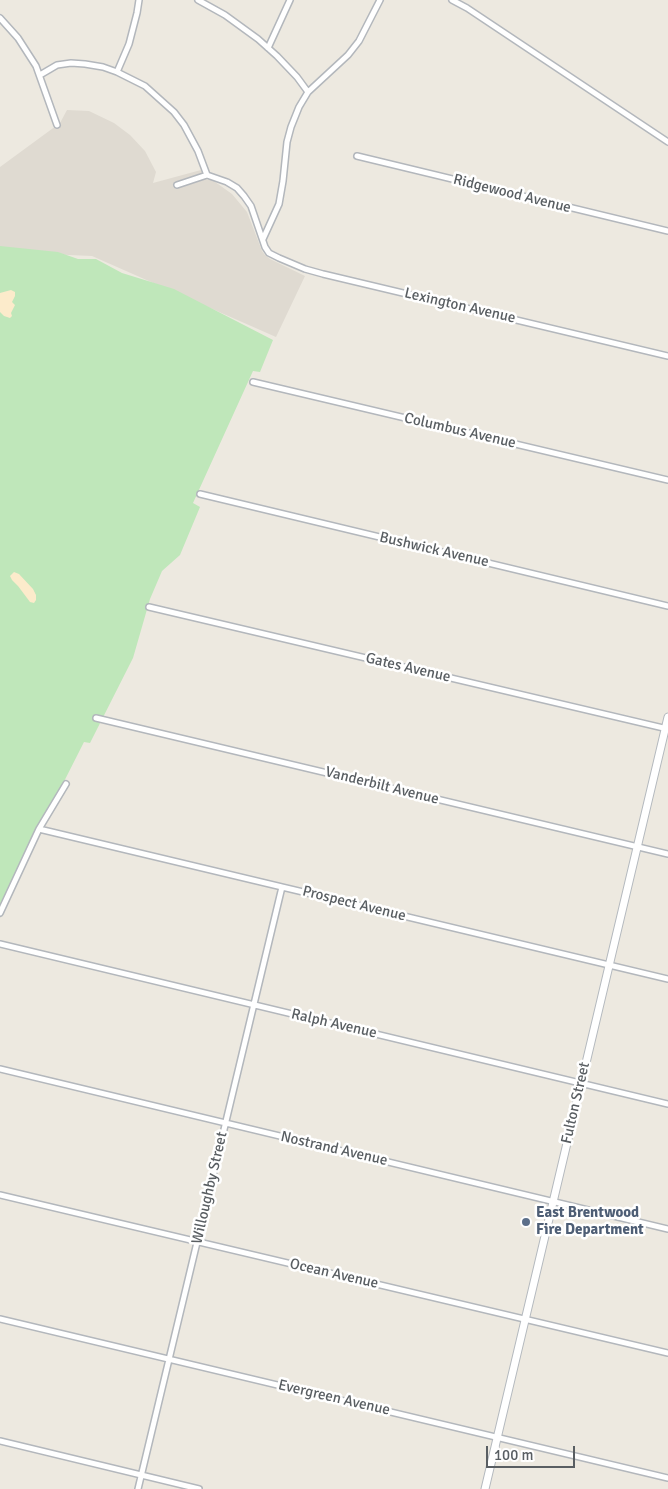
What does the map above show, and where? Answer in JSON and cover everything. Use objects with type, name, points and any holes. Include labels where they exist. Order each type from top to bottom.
[{"type":"street","points":[[117,72],[129,44],[139,0]]},
{"type":"street","points":[[198,0],[244,28],[268,48],[297,77],[308,92]]},
{"type":"street","points":[[268,48],[290,0]]},
{"type":"street","points":[[263,239],[279,204],[287,142],[299,107],[308,92],[348,55],[359,42],[380,0]]},
{"type":"street","points":[[452,0],[467,8],[668,142]]},
{"type":"street","points":[[0,18],[18,38],[40,74],[45,94],[57,125]]},
{"type":"street","points":[[40,74],[57,65],[70,63],[85,64],[117,72],[145,86],[174,112],[184,125],[198,151],[207,175],[177,185]]},
{"type":"street","name":"Ridgewood Avenue","points":[[357,156],[668,231]]},
{"type":"street","name":"Lexington Avenue","points":[[207,175],[237,188],[244,196],[251,206],[265,247],[269,253],[305,269],[668,356]]},
{"type":"street","name":"Columbus Avenue","points":[[253,382],[668,480]]},
{"type":"street","name":"Bushwick Avenue","points":[[200,494],[668,606]]},
{"type":"street","name":"Gates Avenue","points":[[149,606],[667,729]]},
{"type":"street","name":"Fulton Street","points":[[485,1489],[637,847],[667,729],[668,717]]},
{"type":"street","name":"Vanderbilt Avenue","points":[[96,718],[668,854]]},
{"type":"street","points":[[0,913],[39,829],[66,784]]},
{"type":"street","name":"Prospect Avenue","points":[[39,829],[668,980]]},
{"type":"street","name":"Willoughby Street","points":[[138,1489],[282,887]]},
{"type":"street","name":"Ralph Avenue","points":[[0,944],[668,1104]]},
{"type":"street","name":"Nostrand Avenue","points":[[0,1069],[668,1229]]},
{"type":"street","name":"Ocean Avenue","points":[[0,1195],[668,1353]]},
{"type":"street","name":"Evergreen Avenue","points":[[0,1319],[668,1478]]},
{"type":"street","points":[[0,1441],[199,1489]]},
{"type":"shaded area","points":[[67,110],[89,111],[114,123],[130,135],[145,151],[156,172],[153,183],[201,170],[207,180],[211,179],[232,194],[247,212],[265,255],[305,276],[276,337],[92,256],[0,252],[0,167],[60,123]]},
{"type":"green space","points":[[0,246],[58,252],[78,259],[96,259],[122,273],[174,289],[273,340],[260,372],[253,371],[193,503],[200,507],[180,555],[162,571],[150,599],[133,658],[90,743],[84,742],[0,908]]},
{"type":"sand","points":[[11,290],[15,292],[12,302],[15,305],[10,318],[0,312],[0,293]]},
{"type":"sand","points":[[14,572],[19,574],[33,589],[36,595],[34,603],[30,602],[12,580],[10,576]]},
{"type":"place","name":"East Brentwood Fire Department","points":[[526,1222]]}]
